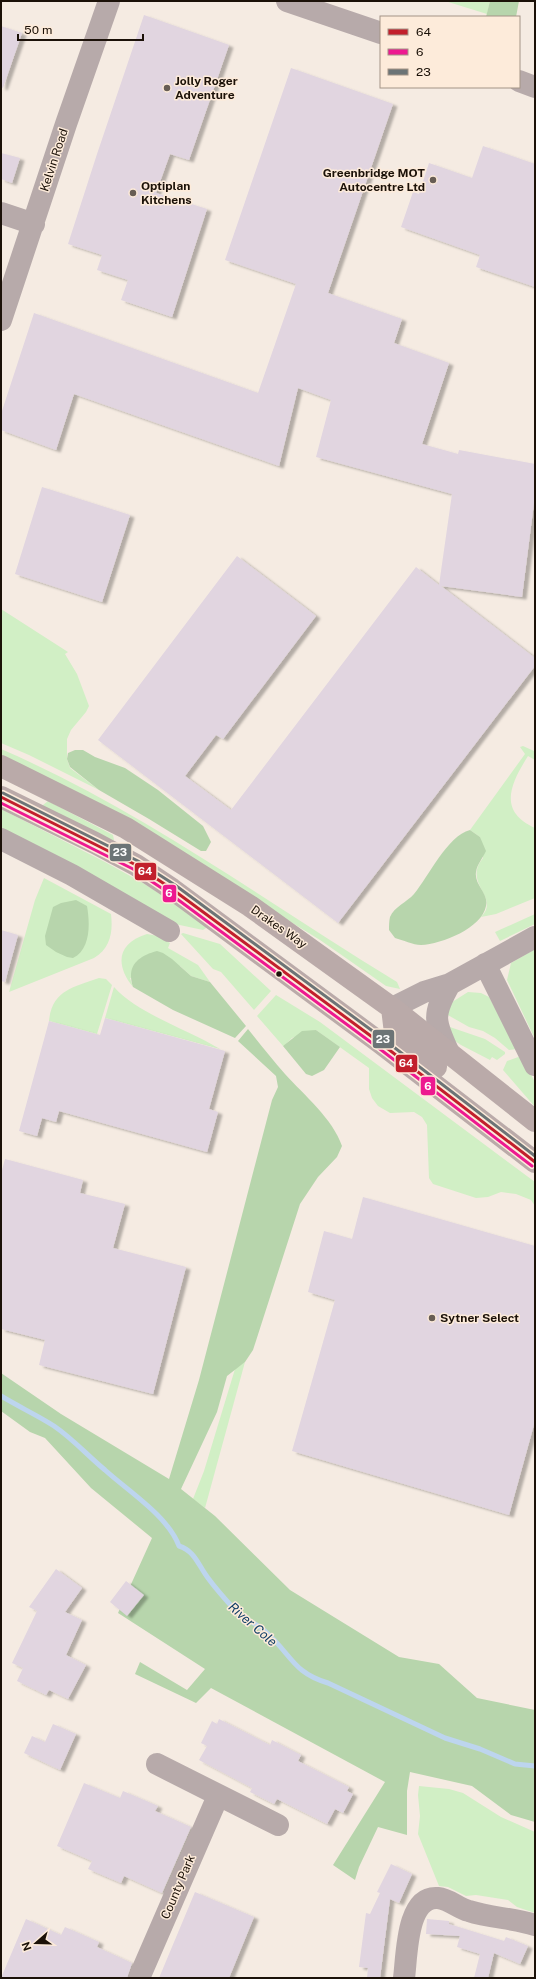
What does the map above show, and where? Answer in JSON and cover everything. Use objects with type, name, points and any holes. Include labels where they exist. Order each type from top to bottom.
[{"type":"main road","name":"Drakes Way","points":[[1,766],[126,828],[184,863],[255,910],[392,1008],[535,1121]]},
{"type":"main road","points":[[1,797],[136,865],[172,889],[231,931],[535,1162]]},
{"type":"main road","points":[[392,1008],[395,1033],[464,1092],[496,1131]]},
{"type":"street","name":"Kelvin Road","points":[[1,320],[66,124],[109,1]]},
{"type":"street","points":[[287,1],[380,33]]},
{"type":"street","points":[[520,81],[535,87]]},
{"type":"street","points":[[1,213],[34,224]]},
{"type":"street","points":[[1,840],[72,876],[169,931]]},
{"type":"street","points":[[392,1008],[424,992],[450,984],[535,937]]},
{"type":"street","points":[[485,964],[535,1065]]},
{"type":"street","points":[[449,1053],[440,1033],[437,1016],[439,1004],[450,984]]},
{"type":"street","points":[[157,1764],[278,1825]]},
{"type":"street","name":"County Park","points":[[139,1978],[218,1796]]},
{"type":"street","points":[[404,1978],[411,1924],[416,1909],[429,1900],[437,1898],[469,1911],[535,1925]]},
{"type":"green space","points":[[445,1],[490,1],[487,14]]},
{"type":"green space","points":[[490,1],[519,1],[516,16],[486,16]]},
{"type":"green space","points":[[1,609],[68,652],[65,654],[77,674],[89,706],[71,730],[67,739],[67,759],[70,768],[99,790],[29,755],[1,743]]},
{"type":"green space","points":[[523,746],[534,751],[535,760],[528,756],[517,776],[511,796],[515,813],[523,821],[535,828],[535,898],[496,914],[481,917],[486,910],[487,903],[478,883],[477,875],[478,867],[483,858],[480,837],[470,830],[525,754],[520,747]]},
{"type":"green space","points":[[1,749],[53,773],[154,828],[397,982],[400,989],[386,986],[320,940],[273,911],[1,758]]},
{"type":"green space","points":[[75,750],[83,750],[95,757],[125,768],[158,790],[203,826],[211,842],[206,851],[201,851],[99,790],[70,767],[67,759],[68,753]]},
{"type":"green space","points":[[48,801],[113,835],[114,840],[112,842],[43,808],[43,805]]},
{"type":"green space","points":[[1,809],[143,883],[209,926],[203,930],[175,924],[1,829]]},
{"type":"green space","points":[[470,830],[480,837],[486,851],[476,872],[477,881],[484,893],[486,901],[483,914],[469,928],[439,942],[418,945],[395,938],[389,930],[390,917],[392,913],[414,894],[446,848],[462,834]]},
{"type":"green space","points":[[44,878],[111,914],[112,927],[110,939],[100,954],[94,958],[9,992],[35,900]]},
{"type":"green space","points":[[76,900],[87,906],[89,928],[83,948],[79,954],[73,958],[56,952],[46,945],[45,936],[53,907],[61,903]]},
{"type":"green space","points":[[535,914],[535,924],[500,941],[495,932]]},
{"type":"green space","points":[[183,933],[220,944],[271,991],[254,1010],[221,972],[213,969],[181,934]]},
{"type":"green space","points":[[147,934],[158,936],[170,943],[168,948],[198,965],[210,982],[191,976],[180,966],[130,978],[133,987],[123,971],[122,956],[130,943]]},
{"type":"green space","points":[[535,949],[535,1039],[507,980],[511,963]]},
{"type":"green space","points":[[157,951],[172,959],[191,976],[210,982],[246,1026],[235,1038],[173,1010],[133,987],[131,973],[135,963],[144,956]]},
{"type":"green space","points":[[99,978],[106,979],[112,985],[97,1034],[49,1021],[51,1011],[55,1002],[60,996],[73,987]]},
{"type":"green space","points":[[114,987],[124,997],[136,1005],[220,1049],[105,1018]]},
{"type":"green space","points":[[468,992],[481,993],[489,997],[517,1049],[509,1050],[495,1038],[483,1031],[469,1027],[446,1014],[449,1004]]},
{"type":"green space","points":[[276,995],[320,1022],[535,1182],[535,1206],[531,1200],[516,1194],[501,1192],[488,1197],[476,1198],[433,1184],[429,1178],[427,1125],[422,1117],[414,1112],[390,1113],[378,1106],[372,1098],[369,1089],[369,1068],[316,1030],[292,1038],[283,1046],[257,1016]]},
{"type":"green space","points":[[447,1026],[485,1039],[505,1052],[505,1054],[497,1060],[492,1057],[490,1060],[452,1039]]},
{"type":"green space","points":[[248,1029],[285,1074],[325,1117],[338,1136],[342,1146],[337,1157],[318,1177],[300,1204],[253,1350],[245,1362],[227,1376],[217,1412],[181,1489],[215,1516],[290,1590],[399,1657],[439,1664],[477,1698],[535,1710],[535,1822],[511,1815],[472,1786],[410,1772],[407,1791],[407,1835],[378,1827],[359,1867],[355,1880],[333,1865],[385,1782],[211,1688],[196,1703],[135,1674],[140,1662],[187,1690],[205,1669],[118,1613],[152,1538],[91,1488],[45,1438],[30,1432],[1,1411],[1,1373],[61,1414],[169,1479],[199,1380],[272,1100],[278,1087],[276,1076],[238,1041]]},
{"type":"green space","points":[[316,1030],[340,1047],[324,1070],[312,1076],[306,1074],[283,1046],[302,1031]]},
{"type":"green space","points":[[521,1056],[535,1082],[535,1107],[503,1070],[507,1061]]},
{"type":"green space","points":[[245,1362],[205,1508],[193,1499],[204,1471],[235,1369]]},
{"type":"green space","points":[[419,1786],[449,1789],[463,1793],[501,1817],[535,1832],[535,1913],[517,1907],[508,1900],[476,1895],[466,1896],[448,1887],[439,1886],[418,1834],[420,1816],[418,1795]]},
{"type":"building","points":[[144,15],[229,45],[189,160],[170,154],[156,193],[207,209],[172,317],[121,300],[128,280],[97,270],[102,255],[68,244]]},
{"type":"building","points":[[1,26],[22,33],[3,88],[1,87]]},
{"type":"building","points":[[291,68],[393,104],[328,293],[402,319],[394,343],[449,363],[422,444],[458,454],[459,450],[535,464],[535,495],[522,597],[441,586],[535,658],[535,666],[338,923],[98,740],[237,556],[316,616],[223,739],[216,735],[185,776],[231,810],[416,567],[439,585],[452,494],[316,457],[331,400],[298,388],[279,466],[74,394],[56,450],[1,430],[1,414],[34,313],[258,393],[296,284],[225,260]]},
{"type":"building","points":[[483,146],[535,164],[535,287],[476,267],[480,255],[401,227],[413,192],[419,194],[429,163],[472,178]]},
{"type":"building","points":[[1,153],[20,158],[12,183],[1,179]]},
{"type":"building","points":[[42,487],[130,515],[102,602],[15,574]]},
{"type":"building","points":[[1,930],[18,935],[5,982],[1,981]]},
{"type":"building","points":[[105,1018],[225,1051],[209,1109],[218,1112],[207,1152],[59,1111],[56,1122],[42,1118],[37,1136],[19,1131],[49,1021],[100,1035]]},
{"type":"building","points":[[5,1159],[83,1180],[80,1193],[125,1204],[113,1248],[186,1267],[153,1394],[39,1365],[45,1340],[1,1329],[1,1174]]},
{"type":"building","name":"Sytner Select","points":[[363,1197],[535,1246],[535,1421],[509,1515],[292,1451],[335,1300],[308,1292],[324,1231],[352,1239]]},
{"type":"building","points":[[56,1569],[82,1588],[65,1612],[82,1620],[66,1655],[86,1665],[68,1699],[49,1690],[46,1695],[17,1681],[23,1668],[12,1663],[37,1611],[29,1607]]},
{"type":"building","points":[[126,1581],[144,1595],[127,1616],[110,1602]]},
{"type":"building","points":[[219,1719],[270,1745],[272,1740],[301,1755],[298,1761],[349,1787],[347,1791],[353,1794],[343,1813],[335,1809],[327,1824],[277,1799],[274,1804],[250,1792],[252,1788],[199,1760],[207,1746],[201,1743],[212,1721],[217,1724]]},
{"type":"building","points":[[53,1724],[76,1734],[60,1770],[24,1753],[32,1736],[45,1742]]},
{"type":"building","points":[[84,1783],[120,1798],[123,1791],[158,1806],[155,1811],[191,1827],[162,1893],[124,1876],[121,1883],[88,1869],[92,1861],[57,1846]]},
{"type":"building","points":[[391,1864],[412,1874],[399,1903],[390,1899],[380,1978],[367,1978],[368,1968],[359,1967],[366,1913],[370,1914],[380,1893],[377,1892]]},
{"type":"building","points":[[195,1892],[254,1917],[229,1978],[159,1978]]},
{"type":"building","points":[[26,1919],[61,1935],[65,1927],[99,1942],[97,1947],[132,1963],[127,1978],[1,1978]]},
{"type":"building","points":[[427,1919],[449,1921],[449,1924],[504,1941],[506,1937],[528,1946],[520,1964],[494,1953],[488,1978],[474,1978],[480,1954],[457,1947],[460,1936],[426,1934]]},
{"type":"waterway","name":"River Cole","points":[[1,1396],[48,1422],[61,1431],[157,1514],[174,1535],[179,1546],[189,1551],[193,1555],[211,1582],[234,1609],[241,1616],[266,1632],[293,1662],[307,1674],[445,1738],[480,1749],[515,1764],[535,1766]]},
{"type":"transit line","name":"23","points":[[3,793],[138,861],[175,885],[382,1038],[535,1156]]},
{"type":"transit line","name":"64","points":[[1,797],[136,865],[172,889],[379,1042],[535,1162]]},
{"type":"transit line","name":"6","points":[[1,803],[133,869],[169,893],[376,1046],[532,1166]]},
{"type":"place","name":"Jolly Roger Adventure","points":[[167,88]]},
{"type":"place","name":"Greenbridge MOT Autocentre Ltd","points":[[433,180]]},
{"type":"place","name":"Optiplan Kitchens","points":[[133,193]]},
{"type":"place","name":"Sytner Select","points":[[432,1318]]}]
